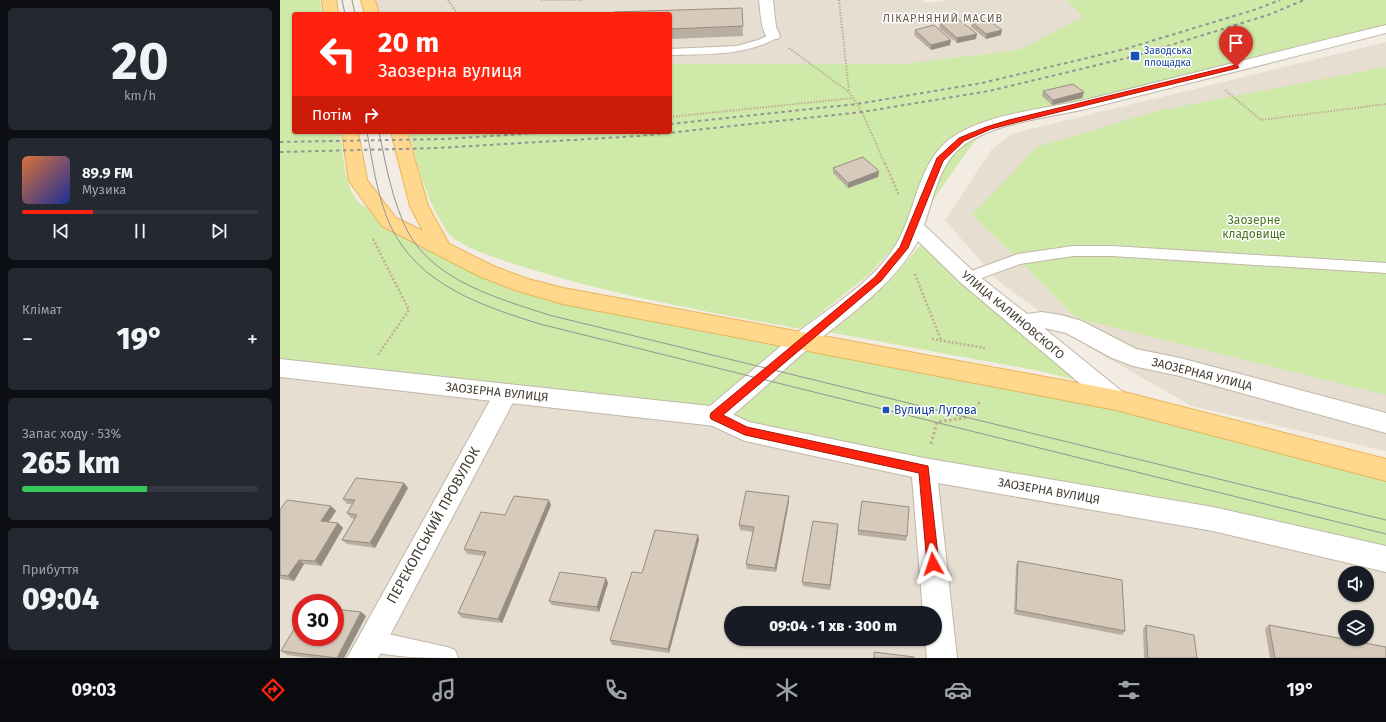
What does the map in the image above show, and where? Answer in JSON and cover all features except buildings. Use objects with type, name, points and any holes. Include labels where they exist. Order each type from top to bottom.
[{"type":"main road","points":[[329,0],[331,12]]},
{"type":"main road","points":[[368,0],[371,12]]},
{"type":"main road","points":[[350,134],[358,182],[389,222],[486,271],[522,285],[563,296],[1116,400],[1386,470]]},
{"type":"main road","points":[[399,134],[411,181],[420,206],[441,247]]},
{"type":"street","points":[[766,0],[769,27],[773,36]]},
{"type":"street","points":[[715,416],[802,341],[878,279],[904,248],[940,160],[962,139],[1011,121],[1386,29]]},
{"type":"street","name":"УЛИЦА КАЛИНОВСКОГО","points":[[914,226],[968,278],[1116,400]]},
{"type":"street","name":"ЗАОЗЕРНАЯ УЛИЦА","points":[[1022,323],[1042,320],[1061,323],[1074,327],[1120,352],[1133,357],[1180,367],[1386,423]]},
{"type":"street","name":"ЗАОЗЕРНА ВУЛИЦЯ","points":[[280,368],[715,416],[745,430],[924,469],[1213,519],[1386,559]]},
{"type":"street","name":"ПЕРЕКОПСЬКИЙ ПРОВУЛОК","points":[[366,650],[506,393]]},
{"type":"street","points":[[924,469],[942,658]]},
{"type":"lane","points":[[672,52],[737,49],[764,42],[773,36]]},
{"type":"lane","points":[[968,278],[1018,258],[1073,251],[1112,251],[1386,268]]},
{"type":"lane","points":[[366,650],[447,658]]},
{"type":"path","points":[[448,0],[457,12]]},
{"type":"path","points":[[540,0],[582,0]]},
{"type":"path","points":[[839,0],[849,92]]},
{"type":"path","points":[[773,36],[849,92],[862,112],[914,226]]},
{"type":"path","points":[[1206,74],[1261,120],[1386,104]]},
{"type":"path","points":[[672,117],[853,98]]},
{"type":"path","points":[[363,377],[409,310],[371,236]]},
{"type":"path","points":[[904,248],[942,340]]},
{"type":"path","points":[[924,469],[937,422],[964,418],[981,401]]},
{"type":"shaded area","points":[[376,0],[923,0],[925,3],[951,0],[1067,0],[1083,17],[1019,50],[903,64],[672,64],[672,12],[379,12]]},
{"type":"shaded area","name":"Заозерне кладовище","points":[[1386,42],[1386,451],[1192,406],[1090,348],[997,280],[945,220],[992,149],[1011,134]]},
{"type":"shaded area","points":[[280,368],[715,416],[1386,559],[1386,658],[280,658]]},
{"type":"green space","points":[[280,0],[320,0],[322,12],[292,12],[292,134],[340,134],[347,179],[359,203],[451,256],[485,272],[1040,392],[1386,473],[1386,559],[715,416],[280,368]]},
{"type":"green space","points":[[1067,0],[1386,0],[1386,31],[1008,121],[980,136],[973,143],[922,216],[868,275],[801,329],[663,303],[595,287],[508,262],[466,246],[449,234],[434,209],[422,177],[410,134],[672,134],[672,64],[902,64],[1019,50],[1083,17]]},
{"type":"green space","name":"Заозерне кладовище","points":[[1386,67],[1386,395],[1076,318],[972,215],[1037,147],[1157,111]]},
{"type":"green space","points":[[932,232],[978,290],[1075,363],[1127,393],[1040,371],[828,332],[887,284]]},
{"type":"tram line","points":[[342,0],[345,12]]},
{"type":"tram line","points":[[352,0],[355,12]]},
{"type":"tram line","points":[[367,134],[382,204],[391,227],[403,247],[418,264],[435,278],[475,301],[540,324],[1386,534]]},
{"type":"tram line","points":[[379,134],[390,183],[402,220],[408,232],[420,249],[434,263],[451,276],[490,295],[549,315],[1386,520]]},
{"type":"railway","points":[[672,124],[857,104],[982,83],[1125,49],[1257,9],[1280,0]]},
{"type":"railway","points":[[672,132],[862,112],[989,91],[1135,56],[1268,15],[1304,0]]},
{"type":"railway","points":[[280,142],[444,139],[523,134]]},
{"type":"railway","points":[[280,152],[438,148],[658,134]]},
{"type":"place","name":"Заводська площадка","points":[[1135,56]]},
{"type":"place","name":"Вулиця Лугова","points":[[886,410]]},
{"type":"district","name":"ЛІКАРНЯНИЙ МАСИВ","points":[[943,18]]},
{"type":"route","points":[[933,564],[924,469],[745,430],[715,416],[802,341],[878,279],[904,248],[940,160],[962,139],[1011,121],[1065,110],[1236,67]]}]
